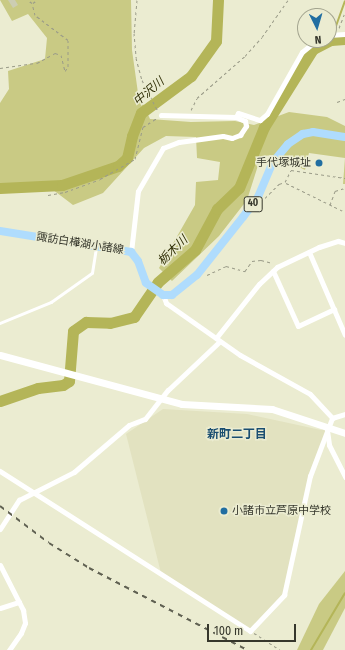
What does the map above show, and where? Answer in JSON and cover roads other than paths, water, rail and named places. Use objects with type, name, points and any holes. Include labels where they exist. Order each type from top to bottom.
[{"type":"main road","name":"40","points":[[163,295],[172,295],[197,275],[256,200],[273,162],[288,144],[303,134],[312,132],[345,136]]},
{"type":"main road","name":"諏訪白樺湖小諸線","points":[[0,231],[131,252],[138,261],[146,283],[163,295]]},
{"type":"street","points":[[236,117],[238,113],[260,120],[267,114],[302,52],[307,48]]},
{"type":"street","points":[[131,252],[138,191],[163,148],[179,142],[240,135],[245,130],[246,121],[236,117],[161,115]]},
{"type":"street","points":[[0,527],[14,504],[34,491],[74,472],[129,425],[145,419],[160,399],[218,339],[273,270],[280,265],[309,252],[338,241],[345,244]]},
{"type":"street","points":[[309,252],[345,335]]},
{"type":"street","points":[[273,270],[298,326],[334,309]]},
{"type":"street","points":[[163,295],[166,303],[258,367],[278,375],[310,394],[332,418]]},
{"type":"street","points":[[0,355],[86,380],[160,399],[200,407],[272,408],[345,433]]},
{"type":"street","points":[[0,471],[34,491],[250,631],[284,595],[310,476],[327,427],[332,418],[345,414]]},
{"type":"street","points":[[327,427],[329,445],[345,477]]},
{"type":"street","points":[[0,565],[23,610],[25,623],[21,633],[9,650]]},
{"type":"street","points":[[0,608],[19,602]]},
{"type":"lane","points":[[0,323],[51,302],[92,273],[97,246]]},
{"type":"waterway","name":"中沢川","points":[[0,188],[62,185],[118,166],[127,158],[132,136],[141,113],[191,76],[216,41],[218,0]]},
{"type":"waterway","points":[[337,23],[345,1]]},
{"type":"waterway","name":"栃木川","points":[[0,401],[38,388],[63,385],[69,381],[73,331],[86,322],[110,323],[134,317],[158,282],[195,250],[217,209],[239,188],[264,127],[313,49],[331,40],[345,39]]},
{"type":"waterway","points":[[311,650],[345,593]]},
{"type":"railway","points":[[0,506],[49,543],[89,568],[247,650]]},
{"type":"place","name":"手代塚城址","points":[[319,163]]},
{"type":"place","name":"小諸市立芦原中学校","points":[[224,511]]},
{"type":"district","name":"新町二丁目","points":[[237,435]]}]
